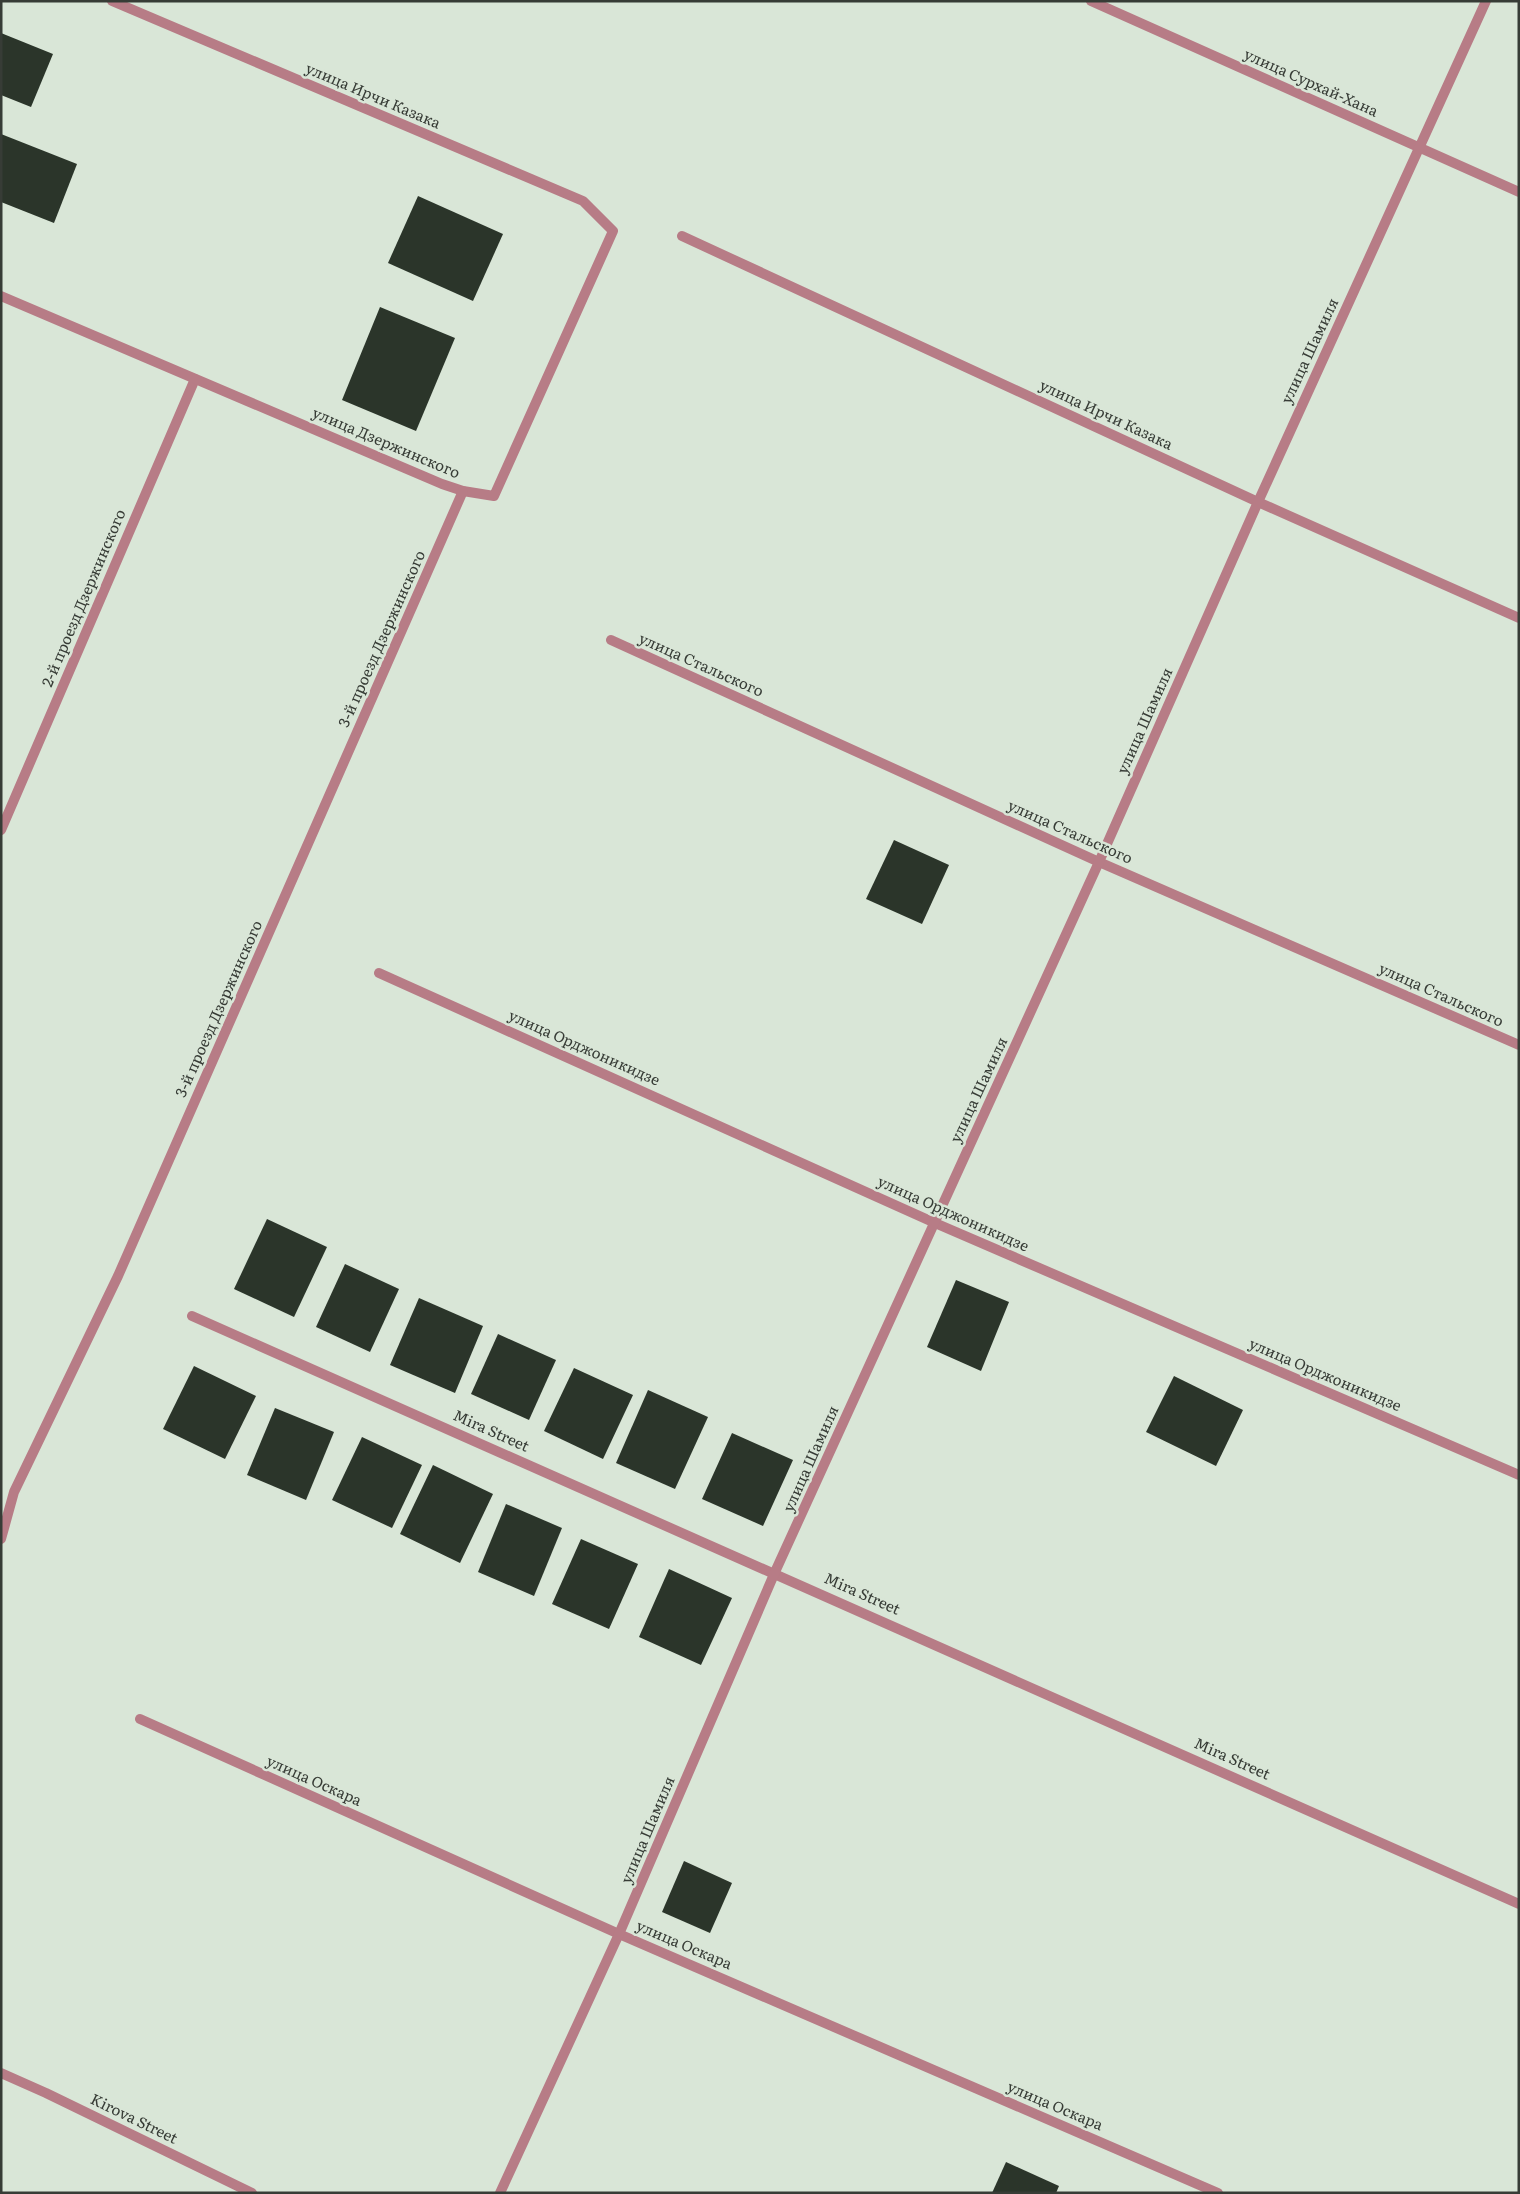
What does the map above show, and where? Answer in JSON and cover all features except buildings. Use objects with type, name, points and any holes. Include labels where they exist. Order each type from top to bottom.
[{"type":"street","name":"улица Ирчи Казака","points":[[112,1],[583,201],[613,231]]},
{"type":"street","name":"улица Сурхай-Хана","points":[[1091,1],[1519,192]]},
{"type":"street","name":"улица Шамиля","points":[[500,2193],[619,1934],[776,1572],[1099,862],[1258,502],[1486,1]]},
{"type":"street","name":"улица Дзержинского","points":[[1,296],[463,491],[494,496],[613,231]]},
{"type":"street","name":"улица Ирчи Казака","points":[[682,236],[1258,502],[1519,618]]},
{"type":"street","name":"2-й проезд Дзержинского","points":[[1,830],[195,378]]},
{"type":"street","name":"3-й проезд Дзержинского","points":[[1,1539],[14,1492],[118,1276],[463,491]]},
{"type":"street","name":"улица Стальского","points":[[612,640],[1099,862],[1519,1045]]},
{"type":"street","name":"улица Орджоникидзе","points":[[379,972],[934,1223],[1519,1476]]},
{"type":"street","name":"Mira Street","points":[[192,1316],[776,1572],[1519,1904]]},
{"type":"street","name":"улица Оскара","points":[[140,1719],[619,1934],[1218,2193]]},
{"type":"street","name":"Kirova Street","points":[[1,2073],[46,2092],[252,2193]]}]
